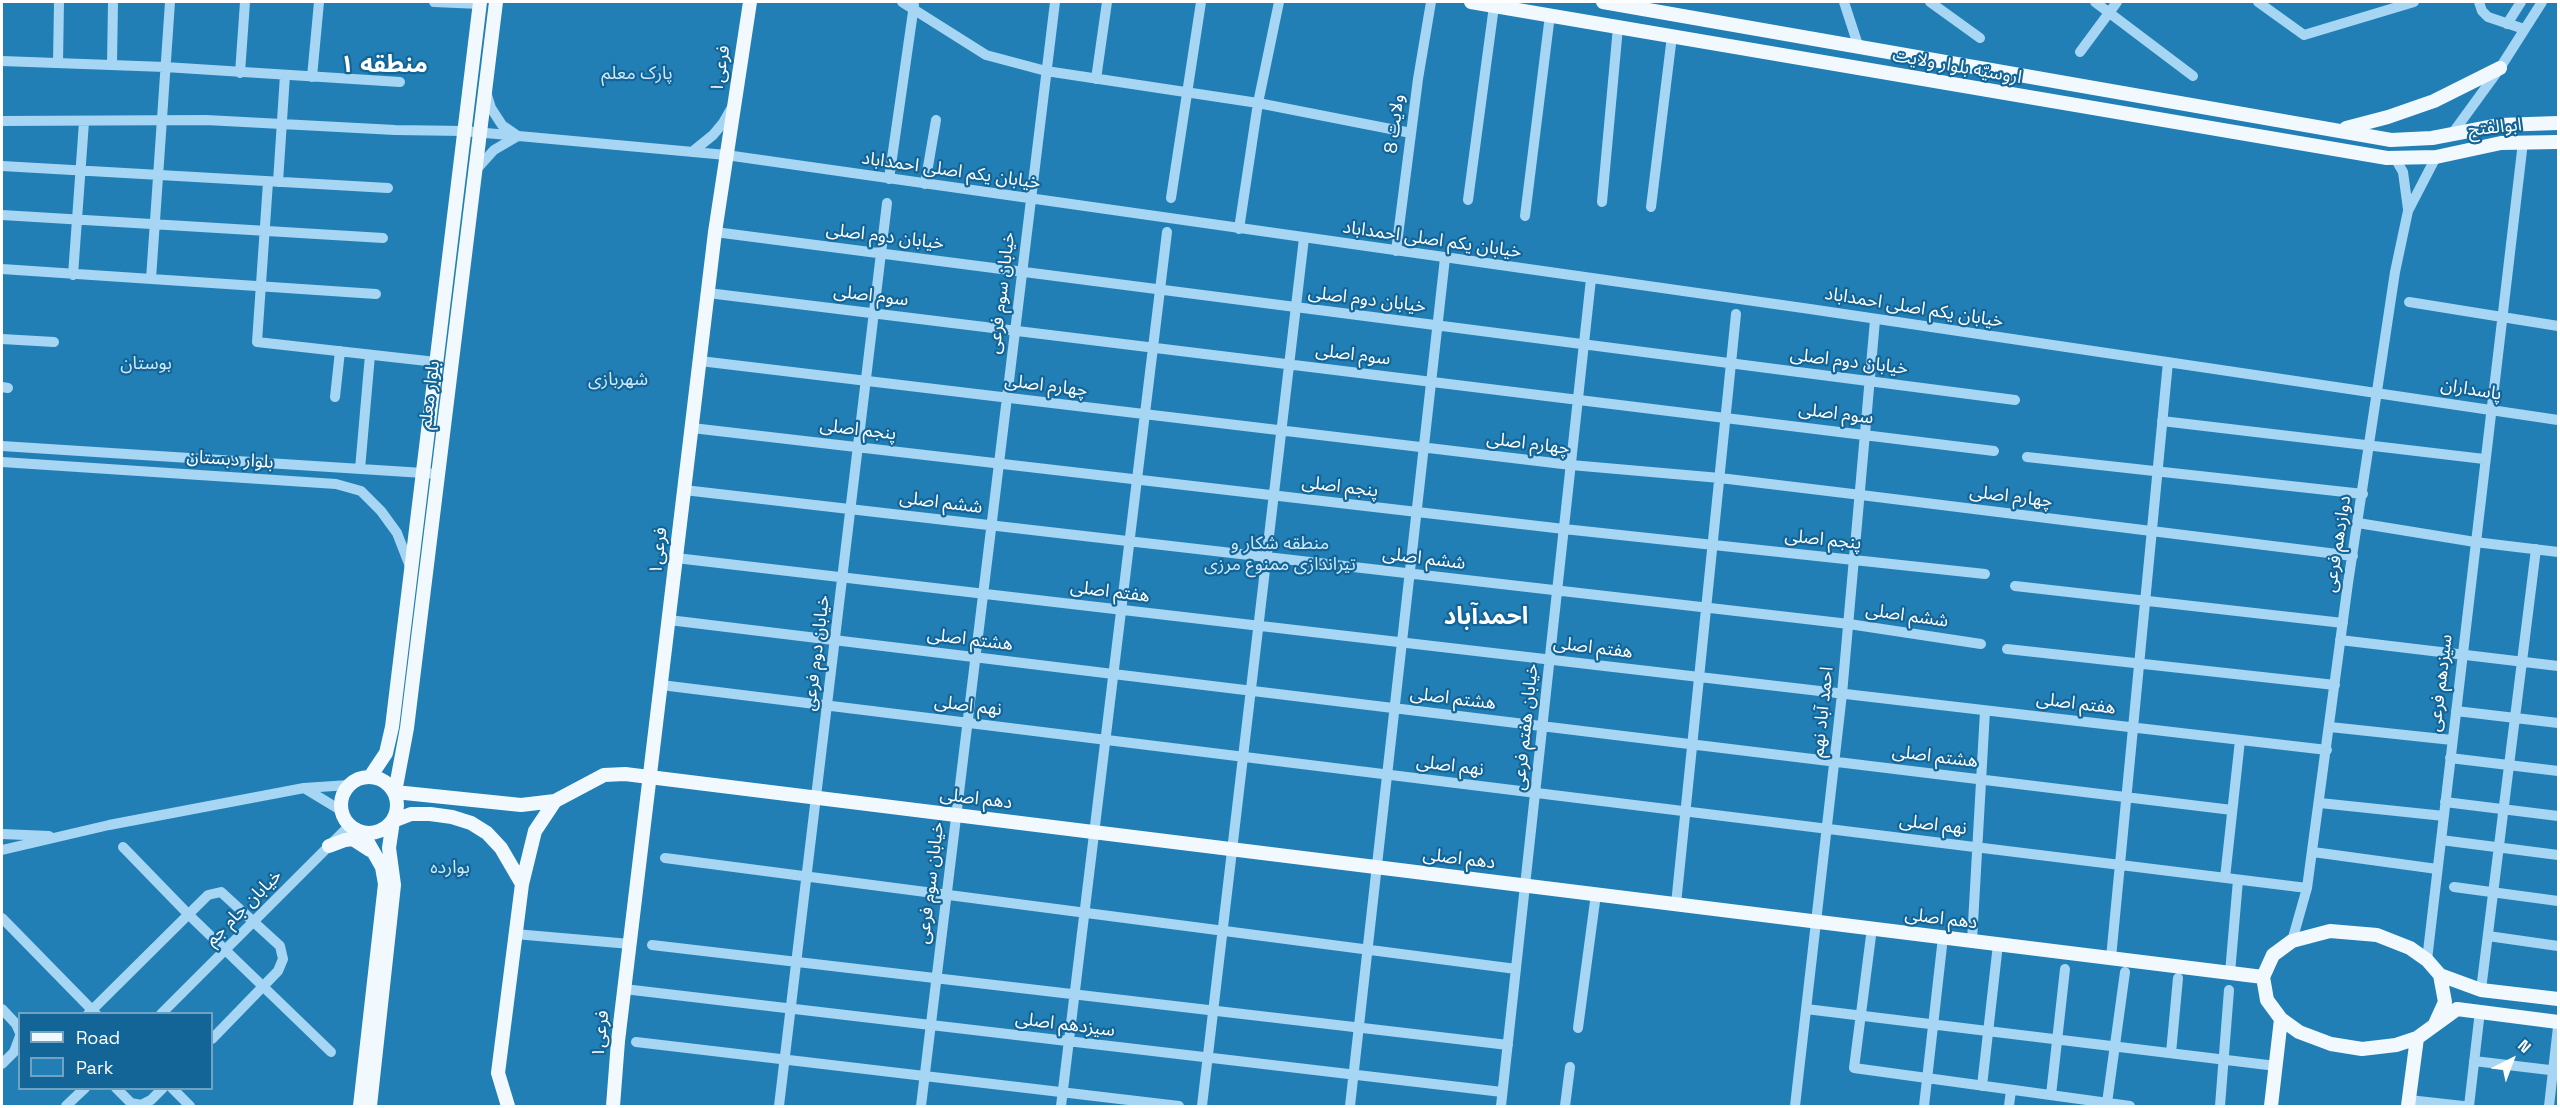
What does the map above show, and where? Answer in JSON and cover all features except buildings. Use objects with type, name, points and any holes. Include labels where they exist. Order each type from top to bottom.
[{"type":"main road","name":"بلوار معلم","points":[[395,792],[407,729],[496,2]]},
{"type":"main road","name":"فرعی۱","points":[[612,1106],[715,232],[750,2]]},
{"type":"main road","name":"اروسیّه بلوار ولایت","points":[[1471,2],[2028,98],[2395,158],[2436,157]]},
{"type":"main road","name":"اروسیّه بلوار ولایت","points":[[1603,2],[2340,129],[2391,140],[2411,140],[2452,134]]},
{"type":"main road","name":"بلوار معلم","points":[[370,777],[386,753],[392,726],[480,3]]},
{"type":"main road","points":[[1642,31],[1648,21],[1646,9]]},
{"type":"main road","points":[[1677,37],[1689,16]]},
{"type":"main road","points":[[2340,129],[2418,107],[2456,91],[2500,68]]},
{"type":"main road","points":[[2185,122],[2190,113],[2189,103]]},
{"type":"main road","points":[[2221,128],[2218,118],[2224,110]]},
{"type":"main road","name":"ابوالفتح","points":[[2452,134],[2500,125],[2559,123]]},
{"type":"main road","points":[[2436,157],[2452,134]]},
{"type":"main road","name":"ابوالفتح","points":[[2436,157],[2478,146],[2559,142]]},
{"type":"main road","name":"دهم اصلی","points":[[555,801],[604,775],[625,774],[2263,977]]},
{"type":"main road","points":[[360,1107],[385,884],[382,867],[377,857],[342,811],[344,793],[349,785],[355,780],[370,777],[380,778],[395,792],[397,800],[389,848],[394,885],[370,1107]]},
{"type":"main road","points":[[395,792],[521,805],[555,801]]},
{"type":"main road","points":[[508,1107],[498,1073],[522,884],[535,831],[555,801]]},
{"type":"main road","points":[[356,829],[376,832],[393,821],[411,814],[430,814],[471,823],[487,833],[501,848],[522,884]]},
{"type":"main road","points":[[329,846],[353,839],[363,843],[377,857]]},
{"type":"main road","points":[[2559,999],[2481,990],[2440,975],[2427,960],[2393,940],[2347,931],[2312,934],[2292,941],[2273,956],[2263,977],[2267,1000],[2281,1019],[2315,1039],[2341,1046],[2378,1048],[2417,1038],[2457,1010],[2559,1022]]},
{"type":"main road","points":[[2435,1024],[2445,1002],[2440,975]]},
{"type":"main road","points":[[2271,1107],[2281,1019]]},
{"type":"main road","points":[[2409,1103],[2417,1038]]},
{"type":"main road","points":[[503,1090],[515,1107]]},
{"type":"street","points":[[58,63],[59,2]]},
{"type":"street","points":[[112,65],[113,2]]},
{"type":"street","points":[[151,279],[170,2]]},
{"type":"street","points":[[240,73],[245,2]]},
{"type":"street","points":[[312,77],[319,2]]},
{"type":"street","points":[[434,2],[480,3]]},
{"type":"street","points":[[902,2],[914,5],[986,54],[1046,71],[1258,103],[1411,133]]},
{"type":"street","name":"خیابان سوم فرعی","points":[[921,1107],[1055,2]]},
{"type":"street","points":[[1096,79],[1107,2]]},
{"type":"street","points":[[1171,198],[1201,2]]},
{"type":"street","points":[[1239,228],[1258,103],[1279,2]]},
{"type":"street","name":"ولایت 8","points":[[1396,251],[1431,2]]},
{"type":"street","points":[[1844,2],[1858,45]]},
{"type":"street","points":[[1930,2],[1980,38]]},
{"type":"street","points":[[2095,2],[2193,75]]},
{"type":"street","points":[[2080,52],[2117,2]]},
{"type":"street","points":[[2258,2],[2304,35],[2414,2]]},
{"type":"street","points":[[2479,2],[2482,11],[2488,17],[2524,29]]},
{"type":"street","points":[[2507,24],[2521,2]]},
{"type":"street","points":[[2452,134],[2500,68],[2542,2]]},
{"type":"street","points":[[889,179],[914,5]]},
{"type":"street","points":[[1468,200],[1494,6]]},
{"type":"street","points":[[1525,216],[1550,15]]},
{"type":"street","points":[[1602,202],[1618,27]]},
{"type":"street","points":[[1651,207],[1677,37]]},
{"type":"street","points":[[2,61],[165,67],[400,82]]},
{"type":"street","points":[[285,75],[282,123],[265,231],[257,342],[436,362]]},
{"type":"street","points":[[475,171],[494,150],[518,136],[502,125],[491,108],[485,90]]},
{"type":"street","points":[[692,152],[723,123],[734,104]]},
{"type":"street","name":"خیابان یکم اصلی احمداباد","points":[[2,121],[206,120],[395,130],[464,131],[726,155],[2379,392]]},
{"type":"street","points":[[925,184],[936,120]]},
{"type":"street","points":[[73,275],[84,122]]},
{"type":"street","name":"سیزدهم فرعی","points":[[2427,960],[2523,142]]},
{"type":"street","name":"دوازدهم فرعی","points":[[2292,941],[2307,888],[2313,852],[2340,640],[2379,392],[2395,272],[2408,211],[2436,157]]},
{"type":"street","points":[[2395,158],[2403,172],[2408,211]]},
{"type":"street","points":[[2,166],[158,177],[388,188]]},
{"type":"street","name":"خیابان دوم فرعی","points":[[779,1107],[887,203]]},
{"type":"street","points":[[2,215],[383,238]]},
{"type":"street","name":"خیابان دوم اصلی","points":[[715,232],[2015,400]]},
{"type":"street","points":[[1061,1107],[1167,232]]},
{"type":"street","points":[[1202,1107],[1304,238]]},
{"type":"street","points":[[1350,1107],[1445,258]]},
{"type":"street","points":[[2,269],[376,294]]},
{"type":"street","name":"خیابان هفتم فرعی","points":[[1501,1107],[1591,279]]},
{"type":"street","name":"سوم اصلی","points":[[708,293],[1994,451]]},
{"type":"street","points":[[2409,302],[2559,326]]},
{"type":"street","points":[[1676,904],[1736,314]]},
{"type":"street","name":"احمد آباد نهم","points":[[1795,1106],[1842,694],[1867,435],[1875,320]]},
{"type":"street","points":[[2,339],[54,342]]},
{"type":"street","points":[[335,397],[340,351]]},
{"type":"street","points":[[360,469],[370,355]]},
{"type":"street","name":"چهارم اصلی","points":[[700,361],[1571,465],[1720,478],[2353,556]]},
{"type":"street","points":[[2110,958],[2168,362]]},
{"type":"street","name":"پاسداران","points":[[2379,392],[2559,420]]},
{"type":"street","points":[[2162,421],[2484,459]]},
{"type":"street","name":"پنجم اصلی","points":[[692,428],[1564,529],[1985,574]]},
{"type":"street","name":"بلوار دبستان","points":[[2,446],[439,474]]},
{"type":"street","points":[[2026,457],[2362,494]]},
{"type":"street","name":"بلوار دبستان","points":[[2,462],[336,484],[360,491],[381,511],[397,533],[411,569]]},
{"type":"street","name":"ششم اصلی","points":[[684,490],[1849,624],[1981,644]]},
{"type":"street","points":[[2358,523],[2475,542],[2559,552]]},
{"type":"street","points":[[2481,990],[2536,549]]},
{"type":"street","name":"هفتم اصلی","points":[[676,558],[2327,750]]},
{"type":"street","points":[[2015,586],[2343,623]]},
{"type":"street","name":"هشتم اصلی","points":[[669,620],[2232,810]]},
{"type":"street","points":[[2340,640],[2559,666]]},
{"type":"street","points":[[2007,649],[2335,685]]},
{"type":"street","name":"نهم اصلی","points":[[661,685],[2307,888]]},
{"type":"street","points":[[1972,941],[1986,711]]},
{"type":"street","points":[[2456,711],[2559,723]]},
{"type":"street","points":[[2330,727],[2452,740]]},
{"type":"street","points":[[2225,878],[2240,740]]},
{"type":"street","points":[[2450,758],[2559,771]]},
{"type":"street","points":[[2,850],[108,825],[304,788],[349,785]]},
{"type":"street","points":[[304,788],[342,811]]},
{"type":"street","points":[[2445,802],[2559,816]]},
{"type":"street","points":[[2320,803],[2444,816]]},
{"type":"street","name":"خیابان جام جم","points":[[163,1012],[329,846],[356,829]]},
{"type":"street","points":[[2,834],[68,836]]},
{"type":"street","points":[[2441,840],[2559,855]]},
{"type":"street","points":[[123,847],[189,915],[331,1052]]},
{"type":"street","points":[[2313,852],[2437,869]]},
{"type":"street","points":[[665,858],[1516,969]]},
{"type":"street","points":[[2230,973],[2238,880]]},
{"type":"street","points":[[2454,887],[2559,901]]},
{"type":"street","points":[[2,918],[92,1012],[208,895],[217,891],[225,894],[280,946],[283,959],[278,971],[213,1038]]},
{"type":"street","points":[[1578,1028],[1596,894]]},
{"type":"street","points":[[1872,928],[1854,1068],[2051,1095],[2090,1104],[2107,1103],[2130,1107]]},
{"type":"street","points":[[515,934],[630,944]]},
{"type":"street","points":[[2488,936],[2559,946]]},
{"type":"street","points":[[1924,1107],[1943,937]]},
{"type":"street","points":[[1982,1086],[1998,944]]},
{"type":"street","points":[[652,945],[1508,1046]]},
{"type":"street","points":[[2051,1095],[2065,969]]},
{"type":"street","points":[[2107,1103],[2125,972]]},
{"type":"street","points":[[2171,1053],[2178,978]]},
{"type":"street","name":"سیزدهم اصلی","points":[[624,989],[1502,1092]]},
{"type":"street","points":[[2220,1107],[2229,990]]},
{"type":"street","points":[[2,1009],[18,1029]]},
{"type":"street","points":[[1806,1009],[2276,1066]]},
{"type":"street","points":[[2469,1107],[2480,1011]]},
{"type":"street","points":[[2549,1107],[2556,1071],[2559,1027]]},
{"type":"street","points":[[2,1064],[14,1052],[18,1040]]},
{"type":"street","points":[[636,1042],[1179,1107]]},
{"type":"street","points":[[2474,1061],[2556,1071]]},
{"type":"street","points":[[1565,1107],[1569,1067]]},
{"type":"street","points":[[66,1107],[84,1090]]},
{"type":"street","points":[[117,1090],[136,1105],[147,1103],[162,1090]]},
{"type":"street","points":[[172,1090],[190,1107]]},
{"type":"street","points":[[2009,1107],[2011,1090]]},
{"type":"street","points":[[2409,1103],[2463,1107]]},
{"type":"green space","name":"منطقه شکار و تیراندازی ممنوع مرزی","points":[[2,2],[2558,2],[2558,1106],[2,1106]]},
{"type":"district","name":"منطقه ۱","points":[[384,65]]},
{"type":"district","name":"احمدآباد","points":[[1486,617]]},
{"type":"park label","name":"پارک معلم","points":[[637,74]]},
{"type":"park label","name":"بوستان","points":[[146,364]]},
{"type":"park label","name":"شهربازی","points":[[618,380]]},
{"type":"park label","name":"بوارده","points":[[450,868]]}]
